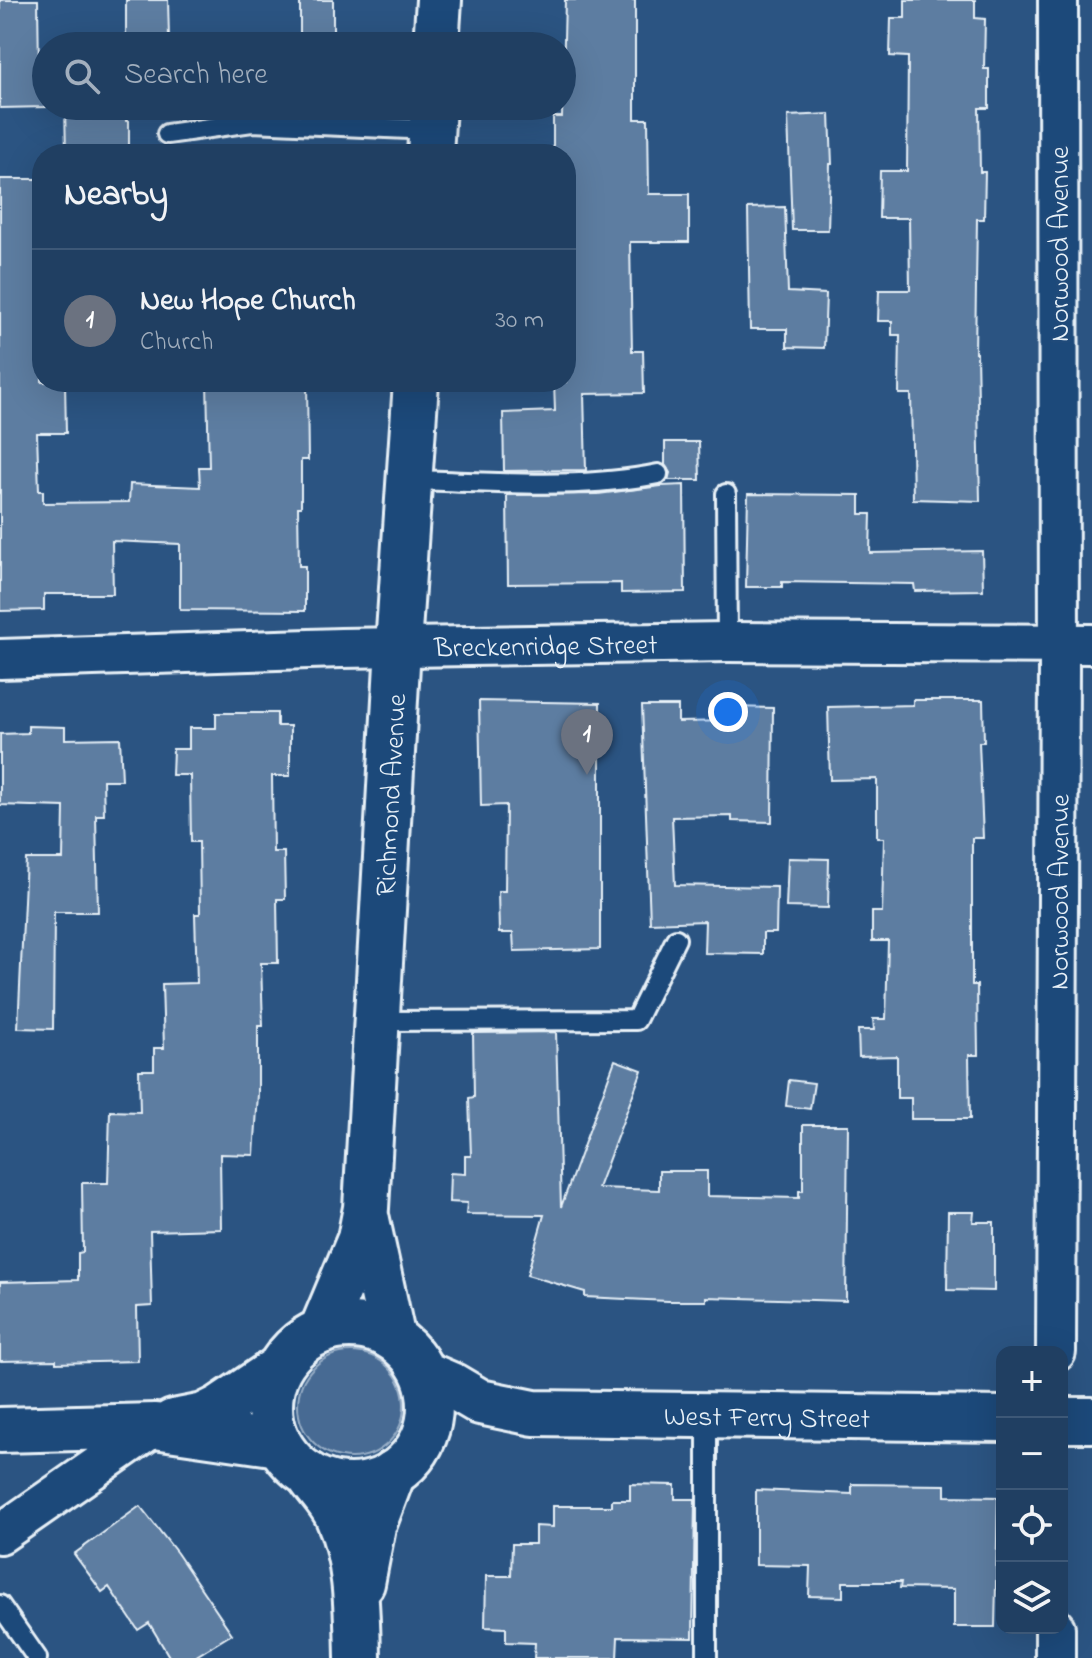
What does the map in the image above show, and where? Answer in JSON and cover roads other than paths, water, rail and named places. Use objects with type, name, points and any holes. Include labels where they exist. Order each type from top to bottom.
[{"type":"street","points":[[437,32],[439,0]]},
{"type":"street","name":"Norwood Avenue","points":[[1056,1346],[1076,644],[1058,0]]},
{"type":"street","name":"Richmond Avenue","points":[[322,1330],[360,1239],[366,1208],[415,392]]},
{"type":"street","name":"Breckenridge Street","points":[[0,659],[398,647],[727,642],[1076,644]]},
{"type":"street","name":"Richmond Avenue","points":[[366,1208],[370,1241],[392,1335]]},
{"type":"street","points":[[0,1430],[155,1426],[204,1416],[232,1401],[279,1368],[298,1347],[322,1330],[357,1325],[392,1335],[425,1374],[431,1411],[428,1427],[407,1458],[373,1526],[363,1575],[358,1644]]},
{"type":"street","points":[[279,1368],[270,1410],[294,1459],[328,1500],[343,1529],[353,1576],[358,1644]]},
{"type":"street","name":"West Ferry Street","points":[[425,1374],[480,1402],[534,1413]]},
{"type":"street","name":"West Ferry Street","points":[[407,1458],[496,1419],[534,1413],[996,1419]]},
{"type":"street","points":[[1068,1420],[1092,1420]]},
{"type":"street","points":[[0,1534],[155,1426],[294,1459],[333,1484],[373,1482],[407,1458]]},
{"type":"street","points":[[1055,1634],[1055,1658]]},
{"type":"lane","points":[[167,134],[252,122],[431,130]]},
{"type":"lane","points":[[410,480],[588,483],[627,481],[658,474]]},
{"type":"lane","points":[[726,494],[727,642]]},
{"type":"lane","points":[[377,1021],[636,1020],[676,939]]},
{"type":"lane","points":[[707,1416],[707,1658]]},
{"type":"lane","points":[[0,1605],[37,1658]]},
{"type":"place","name":"New Hope Church","points":[[587,775]]}]
